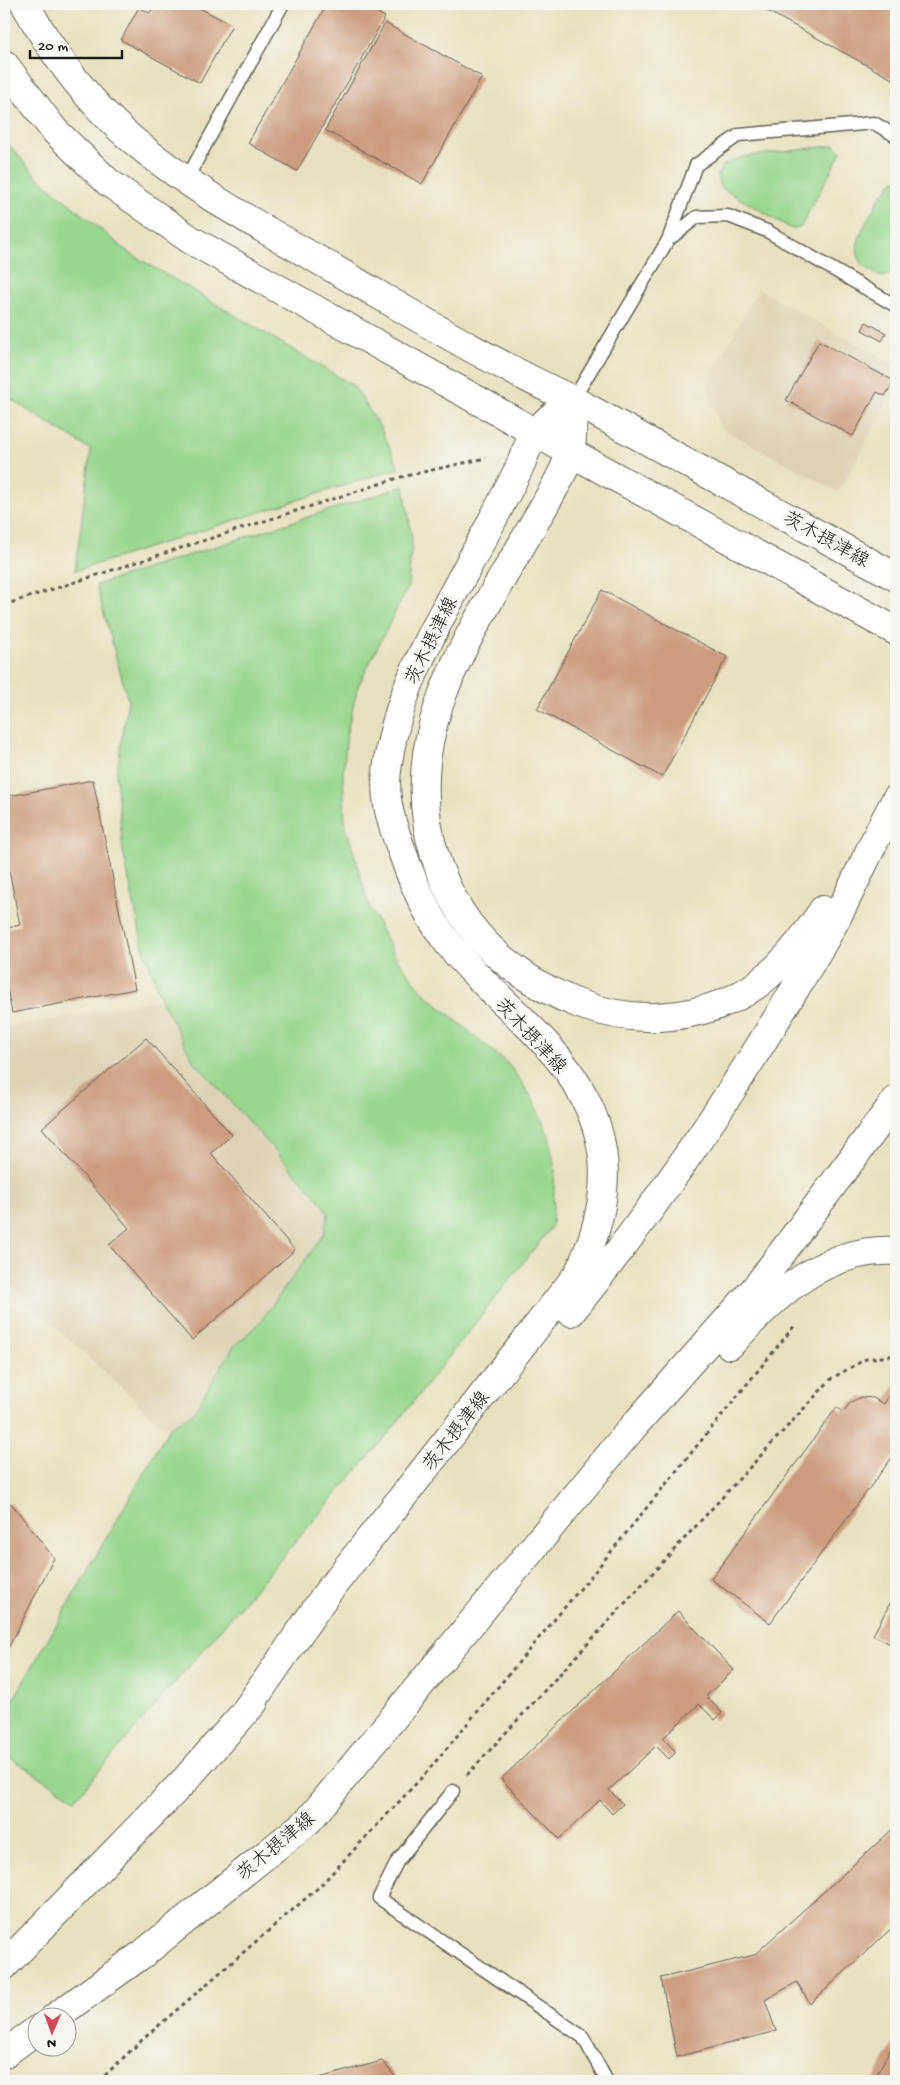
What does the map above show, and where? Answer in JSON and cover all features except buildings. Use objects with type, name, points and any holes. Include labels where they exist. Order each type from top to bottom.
[{"type":"main road","points":[[25,4],[40,29],[80,85],[129,136],[186,180],[208,195],[511,372],[573,400]]},
{"type":"main road","points":[[4,64],[54,130],[108,182],[191,240],[570,452],[896,630]]},
{"type":"main road","name":"茨木摂津線","points":[[242,1716],[327,1593],[578,1274],[598,1227],[601,1212],[604,1166],[598,1130],[588,1104],[574,1080],[546,1045],[473,972],[438,930],[410,875],[392,824],[386,793],[386,773],[403,696],[419,658],[517,474],[536,433],[573,400]]},
{"type":"main road","name":"茨木摂津線","points":[[573,400],[570,452],[551,492],[452,669],[436,710],[426,755],[423,800],[432,846],[446,886],[475,931],[490,948],[527,978],[571,1001],[604,1011],[646,1017],[701,1012],[727,1003],[765,980],[777,970],[813,925],[882,824]]},
{"type":"main road","name":"茨木摂津線","points":[[573,400],[896,577]]},
{"type":"main road","name":"茨木摂津線","points":[[4,1966],[186,1779],[242,1716],[622,1249],[655,1204],[744,1071],[823,943],[896,799]]},
{"type":"main road","name":"茨木摂津線","points":[[68,2008],[144,1953],[308,1820],[632,1428],[758,1285],[896,1100]]},
{"type":"main road","name":"茨木摂津線","points":[[632,1428],[692,1387],[759,1314],[795,1282],[837,1259],[864,1252],[896,1251]]},
{"type":"main road","points":[[4,2054],[28,2036]]},
{"type":"lane","points":[[186,180],[283,4]]},
{"type":"lane","points":[[573,400],[668,240],[696,166],[739,135],[874,123],[896,136]]},
{"type":"lane","points":[[668,240],[697,217],[728,216],[767,231],[896,306]]},
{"type":"lane","points":[[453,1791],[397,1862],[379,1898],[583,2037],[607,2081]]},
{"type":"path","points":[[4,605],[401,477],[486,458]]},
{"type":"path","points":[[99,2081],[142,2040],[318,1887],[426,1773],[601,1564],[800,1318]]},
{"type":"path","points":[[453,1791],[832,1378],[866,1359],[896,1355]]},
{"type":"shaded area","points":[[758,289],[896,366],[896,385],[839,492],[719,427],[707,383]]},
{"type":"shaded area","points":[[161,999],[193,1060],[328,1213],[324,1234],[257,1326],[234,1346],[193,1413],[170,1427],[158,1422],[4,1278],[4,1028]]},
{"type":"green space","points":[[4,139],[36,176],[128,252],[354,386],[380,427],[399,468],[75,571],[91,450],[4,395]]},
{"type":"green space","points":[[836,145],[841,152],[800,228],[792,229],[720,187],[717,175],[724,165],[743,157]]},
{"type":"green space","points":[[896,179],[896,269],[894,273],[882,277],[863,265],[857,250],[858,242],[865,224],[879,200]]},
{"type":"green space","points":[[404,486],[412,540],[408,587],[358,686],[347,732],[343,774],[345,822],[369,906],[396,958],[426,995],[509,1065],[531,1096],[549,1136],[555,1170],[552,1226],[388,1434],[75,1799],[4,1754],[4,1716],[170,1427],[193,1413],[234,1346],[257,1326],[324,1234],[328,1213],[323,1204],[193,1060],[161,999],[143,947],[123,851],[116,776],[128,700],[96,585]]}]
